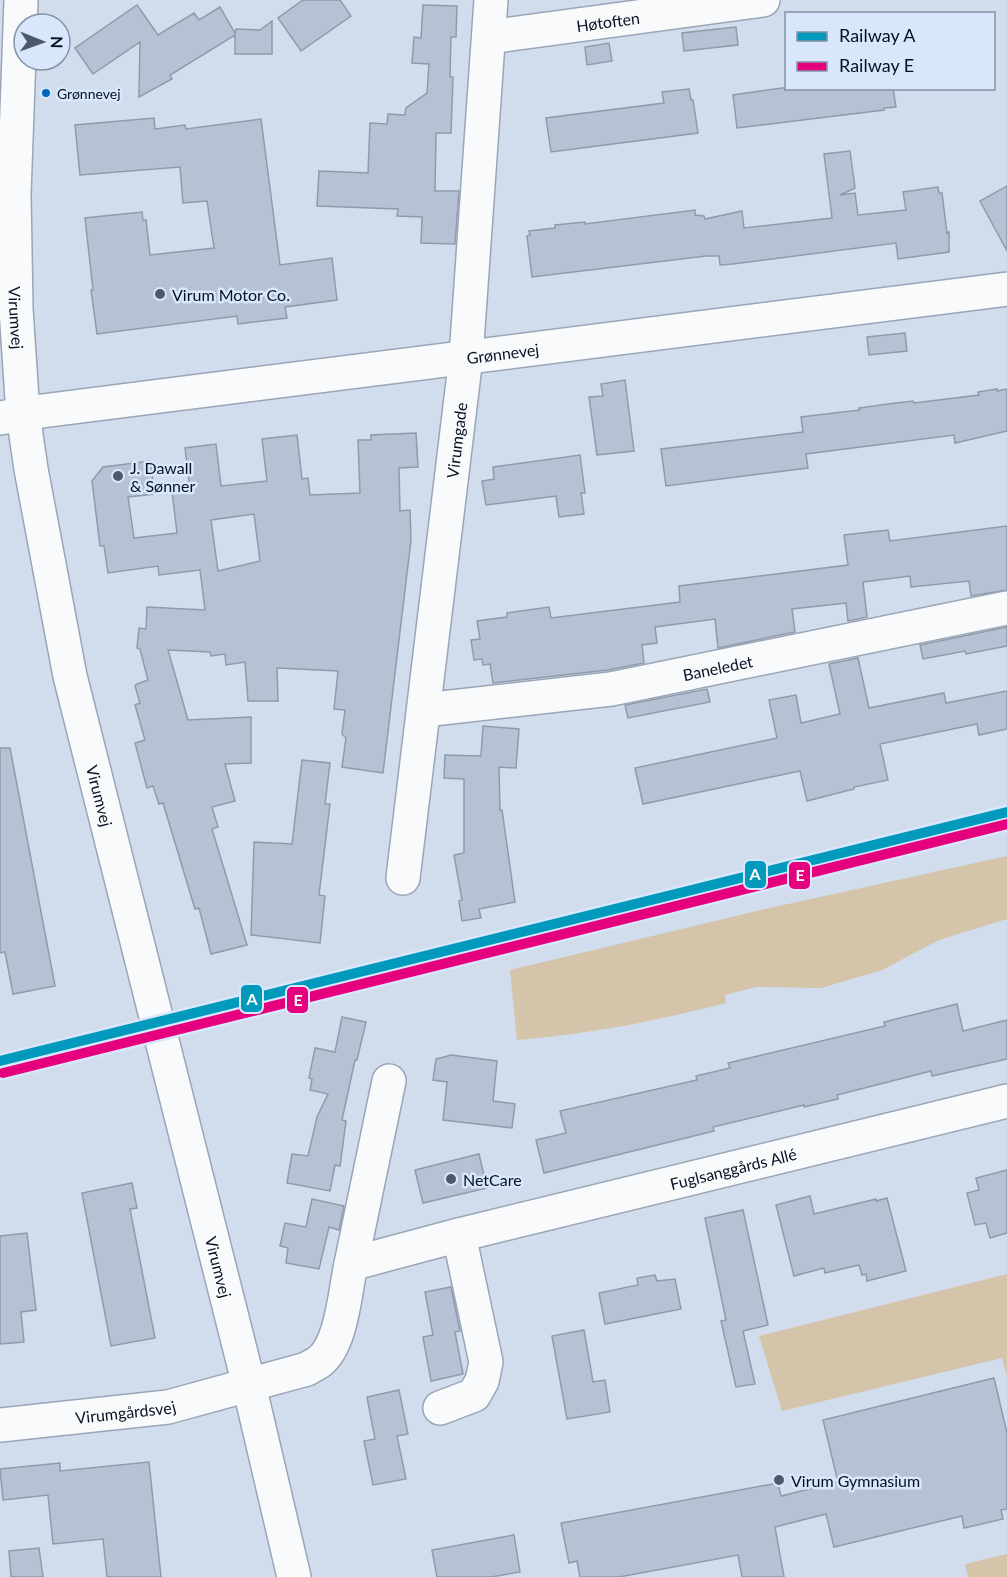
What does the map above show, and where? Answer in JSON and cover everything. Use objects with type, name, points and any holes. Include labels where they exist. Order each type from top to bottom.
[{"type":"street","name":"Virumvej","points":[[21,0],[7,201],[16,309],[11,416],[36,500],[70,676],[249,1385],[294,1577]]},
{"type":"street","name":"Virumgade","points":[[403,878],[466,357],[491,0]]},
{"type":"street","name":"Høtoften","points":[[489,37],[763,0]]},
{"type":"street","name":"Grønnevej","points":[[11,416],[1007,290]]},
{"type":"street","name":"Baneledet","points":[[424,710],[611,688],[1007,608]]},
{"type":"street","points":[[249,1385],[307,1368],[321,1361],[330,1349],[336,1335],[351,1264],[394,1100]]},
{"type":"street","name":"Fuglsanggårds Allé","points":[[351,1264],[459,1234],[1007,1101]]},
{"type":"street","points":[[440,1408],[474,1395],[482,1382],[486,1362],[459,1234]]},
{"type":"street","name":"Virumgårdsvej","points":[[0,1425],[168,1407],[249,1385]]},
{"type":"shaded area","points":[[1007,856],[1007,919],[939,940],[882,970],[821,988],[756,987],[725,995],[726,1003],[674,1016],[596,1030],[517,1040],[510,970],[761,910]]},
{"type":"shaded area","points":[[1007,1274],[1007,1376],[1002,1358],[782,1411],[759,1336]]},
{"type":"shaded area","points":[[1007,1554],[1007,1577],[968,1577],[965,1564]]},
{"type":"building","points":[[303,0],[340,0],[351,16],[301,51],[278,18]]},
{"type":"building","points":[[137,5],[158,35],[194,13],[199,20],[220,7],[235,33],[236,29],[260,30],[272,21],[272,54],[235,54],[235,35],[170,75],[172,79],[139,97],[140,42],[93,74],[75,48]]},
{"type":"building","points":[[423,5],[457,6],[456,37],[451,37],[450,77],[453,77],[451,133],[436,133],[435,191],[459,191],[455,244],[421,243],[422,217],[397,216],[398,209],[317,206],[319,171],[368,173],[370,123],[387,124],[388,114],[405,115],[406,108],[427,93],[429,64],[412,63],[414,37],[421,38]]},
{"type":"building","points":[[736,27],[738,45],[684,51],[682,33]]},
{"type":"building","points":[[609,43],[612,61],[587,65],[585,47]]},
{"type":"building","points":[[782,88],[785,90],[893,90],[896,107],[737,128],[733,95]]},
{"type":"building","points":[[689,89],[698,133],[551,152],[546,118],[664,103],[662,92]]},
{"type":"building","points":[[154,118],[155,129],[185,125],[186,129],[261,119],[280,265],[332,258],[337,300],[285,307],[287,318],[238,324],[237,316],[97,334],[85,218],[142,212],[143,220],[146,220],[150,255],[214,248],[207,201],[183,203],[180,167],[80,175],[75,125]]},
{"type":"building","points":[[850,151],[855,188],[840,195],[855,193],[858,215],[906,210],[903,192],[938,187],[939,193],[942,193],[947,233],[949,232],[949,252],[898,259],[896,243],[733,264],[720,265],[719,256],[706,256],[532,277],[527,236],[530,235],[529,231],[555,228],[555,225],[585,222],[585,224],[695,210],[695,215],[704,216],[705,219],[742,211],[744,228],[832,218],[824,154]]},
{"type":"building","points":[[1007,186],[1007,251],[980,201]]},
{"type":"building","points":[[905,333],[907,351],[869,355],[867,337]]},
{"type":"building","points":[[625,380],[634,451],[597,455],[589,397],[603,396],[601,384]]},
{"type":"building","points":[[997,389],[997,391],[1007,389],[1007,431],[955,443],[954,435],[806,454],[808,468],[666,486],[661,449],[803,432],[801,417],[888,404],[979,395],[978,392]]},
{"type":"building","points":[[416,433],[418,467],[399,468],[400,511],[410,510],[411,540],[383,773],[342,767],[346,738],[342,734],[345,710],[334,709],[338,671],[277,668],[278,701],[248,701],[245,662],[226,665],[225,654],[211,656],[210,652],[168,650],[188,720],[251,717],[251,763],[225,764],[235,801],[212,807],[218,827],[212,829],[247,945],[211,954],[199,908],[195,909],[163,803],[159,804],[153,786],[147,788],[135,743],[145,740],[135,705],[140,703],[135,686],[148,680],[140,649],[137,648],[139,628],[146,629],[147,607],[205,610],[200,570],[159,575],[158,566],[108,573],[104,546],[100,546],[92,481],[103,467],[150,461],[155,494],[128,497],[134,538],[177,533],[172,491],[190,489],[185,448],[216,444],[221,486],[267,481],[262,439],[297,435],[302,479],[308,478],[310,495],[360,493],[358,440],[371,440],[371,435]],"holes":[[[254,514],[260,561],[218,571],[211,520]]]},
{"type":"building","points":[[580,455],[585,493],[581,493],[584,514],[559,517],[556,496],[486,505],[482,481],[494,479],[493,467]]},
{"type":"building","points":[[1007,526],[1007,590],[971,596],[969,581],[911,587],[910,576],[863,582],[867,617],[848,621],[846,603],[792,609],[795,632],[718,648],[715,619],[655,627],[657,643],[642,645],[644,663],[608,670],[493,683],[490,664],[483,665],[482,659],[474,660],[471,640],[480,639],[477,621],[507,617],[507,613],[549,607],[551,618],[680,602],[679,586],[848,565],[844,535],[888,530],[890,541]]},
{"type":"building","points":[[1007,627],[1007,646],[923,659],[920,645]]},
{"type":"building","points":[[858,658],[869,708],[944,693],[946,703],[1007,691],[1007,729],[979,735],[977,724],[880,744],[888,780],[807,801],[800,771],[643,804],[635,768],[777,738],[769,700],[796,695],[801,723],[840,714],[829,664]]},
{"type":"building","points":[[707,689],[710,702],[628,718],[625,705]]},
{"type":"building","points":[[483,726],[519,729],[516,768],[499,767],[500,810],[502,810],[515,902],[479,909],[481,918],[462,921],[459,901],[462,900],[454,855],[464,853],[464,779],[444,778],[445,755],[481,756]]},
{"type":"building","points":[[0,748],[10,748],[55,986],[13,994],[5,952],[0,953]]},
{"type":"building","points":[[302,760],[330,763],[325,804],[330,804],[319,895],[325,896],[320,943],[251,935],[254,842],[292,844]]},
{"type":"building","points":[[957,1004],[963,1031],[1007,1020],[1007,1059],[932,1076],[931,1071],[837,1095],[838,1099],[713,1127],[714,1131],[544,1173],[536,1140],[566,1133],[560,1111],[697,1080],[696,1076],[730,1068],[728,1063],[885,1026],[884,1022]]},
{"type":"building","points":[[342,1017],[366,1022],[342,1120],[346,1121],[340,1166],[335,1165],[330,1191],[287,1183],[292,1154],[308,1156],[317,1117],[328,1094],[310,1090],[312,1079],[309,1078],[315,1048],[335,1052]]},
{"type":"building","points":[[451,1055],[497,1061],[493,1101],[515,1104],[512,1128],[443,1120],[447,1082],[433,1080],[436,1059]]},
{"type":"building","name":"NetCare","points":[[479,1154],[487,1188],[423,1203],[415,1170]]},
{"type":"building","points":[[1007,1170],[1007,1233],[990,1238],[986,1223],[975,1225],[967,1193],[979,1190],[976,1178]]},
{"type":"building","points":[[132,1183],[137,1208],[130,1209],[155,1338],[111,1346],[82,1193]]},
{"type":"building","points":[[810,1196],[814,1214],[887,1198],[906,1271],[867,1281],[866,1274],[862,1275],[859,1265],[825,1273],[824,1268],[794,1276],[776,1205]]},
{"type":"building","points":[[312,1199],[344,1206],[339,1230],[329,1227],[319,1269],[286,1263],[288,1248],[280,1246],[285,1223],[306,1227]]},
{"type":"building","points":[[743,1210],[768,1325],[743,1331],[755,1384],[736,1387],[721,1321],[726,1320],[705,1218]]},
{"type":"building","points":[[27,1233],[36,1310],[21,1312],[24,1342],[0,1344],[0,1236]]},
{"type":"building","points":[[655,1275],[657,1281],[675,1279],[681,1309],[605,1324],[599,1293],[638,1285],[637,1278]]},
{"type":"building","points":[[451,1287],[460,1331],[455,1332],[463,1374],[431,1381],[423,1337],[433,1335],[425,1292]]},
{"type":"building","points":[[584,1330],[593,1382],[605,1380],[610,1412],[567,1419],[552,1336]]},
{"type":"building","points":[[994,1378],[1007,1433],[1007,1509],[1001,1510],[1003,1519],[964,1528],[962,1516],[834,1547],[826,1514],[775,1527],[784,1577],[742,1577],[738,1555],[619,1577],[580,1577],[577,1561],[569,1563],[561,1523],[778,1483],[781,1496],[838,1482],[823,1420]]},
{"type":"building","points":[[399,1390],[408,1434],[397,1436],[406,1479],[373,1485],[364,1441],[375,1439],[367,1397]]},
{"type":"building","points":[[149,1462],[161,1577],[107,1577],[103,1539],[53,1544],[48,1495],[3,1500],[0,1469],[60,1463],[60,1471]]},
{"type":"building","points":[[514,1535],[520,1572],[491,1577],[437,1577],[432,1550]]},
{"type":"building","points":[[39,1548],[43,1577],[11,1577],[9,1551]]},
{"type":"rail line","name":"A","points":[[0,1061],[1007,812]]},
{"type":"rail line","name":"E","points":[[3,1073],[1007,824]]},
{"type":"place","name":"Grønnevej","points":[[46,93]]},
{"type":"place","name":"Virum Motor Co.","points":[[160,294]]},
{"type":"place","name":"J. Dawall & Sønner","points":[[118,476]]},
{"type":"place","name":"NetCare","points":[[451,1179]]},
{"type":"place","name":"Virum Gymnasium","points":[[779,1480]]}]
